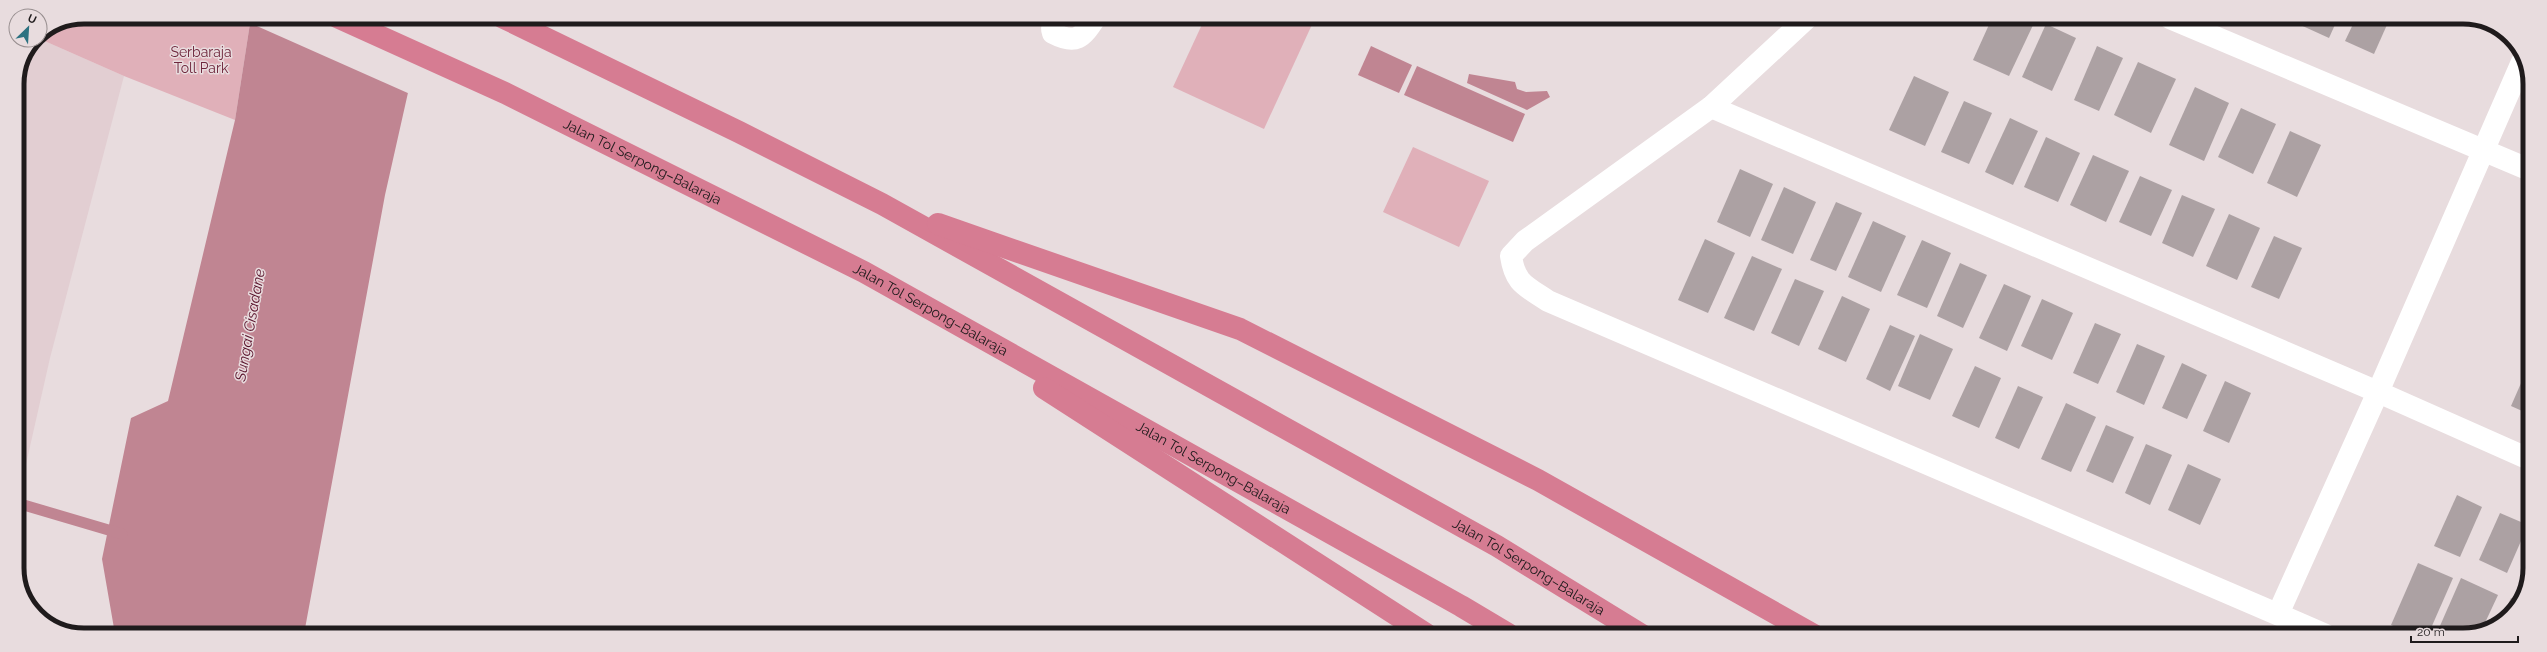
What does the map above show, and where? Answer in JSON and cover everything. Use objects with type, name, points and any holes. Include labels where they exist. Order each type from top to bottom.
[{"type":"highway","name":"Jalan Tol Serpong–Balaraja","points":[[352,24],[505,93],[864,272],[1498,628]]},
{"type":"highway","name":"Jalan Tol Serpong–Balaraja","points":[[516,24],[739,132],[882,204],[1497,546],[1632,628]]},
{"type":"highway","points":[[882,204],[1240,329],[1538,480],[1802,628]]},
{"type":"highway","points":[[864,272],[1417,628]]},
{"type":"street","points":[[1054,24],[1052,28],[1053,33],[1072,40],[1081,36],[1090,24]]},
{"type":"street","points":[[1801,24],[1711,107],[1525,241],[1511,256],[1514,274],[1527,286],[1548,301],[2310,628]]},
{"type":"street","points":[[2184,24],[2523,167]]},
{"type":"street","points":[[2278,614],[2378,392],[2520,66]]},
{"type":"street","points":[[1711,107],[2378,392],[2523,456]]},
{"type":"shaded area","points":[[48,43],[124,76],[50,358],[24,473],[25,73],[34,51],[37,48],[48,48]]},
{"type":"green space","name":"Serbaraja Toll Park","points":[[84,24],[250,24],[235,120],[124,76],[48,43],[48,37],[61,29],[73,25]]},
{"type":"green space","points":[[1202,24],[1312,24],[1264,129],[1173,87]]},
{"type":"green space","points":[[1413,147],[1489,181],[1459,247],[1383,212]]},
{"type":"water","name":"Sungai Cisadane","points":[[250,24],[423,24],[385,195],[305,628],[114,628],[102,559],[131,418],[168,401],[235,120]]},
{"type":"water","points":[[1371,46],[1412,65],[1399,93],[1358,75]]},
{"type":"water","points":[[1417,66],[1525,114],[1513,142],[1404,95]]},
{"type":"water","points":[[1469,74],[1515,82],[1517,89],[1526,92],[1547,91],[1550,97],[1527,110],[1467,83]]},
{"type":"pier","points":[[252,24],[425,24],[410,94]]},
{"type":"building","points":[[1989,24],[2034,24],[2009,76],[1973,60]]},
{"type":"building","points":[[2046,24],[2076,38],[2052,91],[2022,77]]},
{"type":"building","points":[[2298,24],[2335,24],[2329,38]]},
{"type":"building","points":[[2353,24],[2387,24],[2374,54],[2345,41]]},
{"type":"building","points":[[2097,46],[2123,58],[2099,111],[2074,100]]},
{"type":"building","points":[[2138,62],[2176,79],[2151,133],[2114,115]]},
{"type":"building","points":[[1914,76],[1949,92],[1925,146],[1889,130]]},
{"type":"building","points":[[2195,87],[2229,103],[2204,161],[2169,145]]},
{"type":"building","points":[[1964,101],[1992,113],[1969,164],[1941,152]]},
{"type":"building","points":[[2241,108],[2276,124],[2253,174],[2218,157]]},
{"type":"building","points":[[2010,118],[2038,131],[2013,185],[1985,172]]},
{"type":"building","points":[[2290,131],[2321,145],[2297,197],[2267,183]]},
{"type":"building","points":[[2046,137],[2080,153],[2058,202],[2024,187]]},
{"type":"building","points":[[2093,155],[2129,171],[2106,222],[2070,205]]},
{"type":"building","points":[[1740,169],[1773,184],[1750,237],[1717,222]]},
{"type":"building","points":[[2140,176],[2172,190],[2151,236],[2119,222]]},
{"type":"building","points":[[1784,187],[1816,202],[1793,254],[1761,240]]},
{"type":"building","points":[[2182,195],[2215,209],[2193,257],[2162,243]]},
{"type":"building","points":[[1836,202],[1862,213],[1836,271],[1810,260]]},
{"type":"building","points":[[2229,214],[2260,228],[2237,280],[2206,266]]},
{"type":"building","points":[[1873,221],[1906,236],[1881,292],[1848,277]]},
{"type":"building","points":[[2274,236],[2302,248],[2279,299],[2251,287]]},
{"type":"building","points":[[1705,239],[1735,253],[1708,313],[1678,300]]},
{"type":"building","points":[[1922,240],[1951,253],[1927,308],[1897,295]]},
{"type":"building","points":[[1752,256],[1782,269],[1754,331],[1724,318]]},
{"type":"building","points":[[1960,263],[1987,275],[1963,328],[1937,316]]},
{"type":"building","points":[[1795,279],[1824,291],[1799,346],[1771,333]]},
{"type":"building","points":[[2004,284],[2031,296],[2007,351],[1979,338]]},
{"type":"building","points":[[1842,296],[1870,309],[1846,362],[1818,349]]},
{"type":"building","points":[[2042,299],[2073,313],[2052,360],[2021,346]]},
{"type":"building","points":[[2095,323],[2121,334],[2098,384],[2073,373]]},
{"type":"building","points":[[1890,325],[1915,336],[1890,391],[1866,379]]},
{"type":"building","points":[[1920,334],[1953,349],[1930,400],[1898,386]]},
{"type":"building","points":[[2137,344],[2165,356],[2144,405],[2116,392]]},
{"type":"building","points":[[2182,363],[2207,375],[2187,419],[2162,408]]},
{"type":"building","points":[[1975,366],[2001,378],[1979,428],[1952,416]]},
{"type":"building","points":[[2523,379],[2523,411],[2511,406]]},
{"type":"building","points":[[2225,381],[2251,393],[2229,443],[2203,431]]},
{"type":"building","points":[[2018,386],[2043,397],[2019,449],[1995,438]]},
{"type":"building","points":[[2066,403],[2096,417],[2071,472],[2041,459]]},
{"type":"building","points":[[2106,425],[2134,437],[2113,483],[2086,471]]},
{"type":"building","points":[[2146,444],[2172,455],[2150,505],[2125,493]]},
{"type":"building","points":[[2188,464],[2221,479],[2200,525],[2168,510]]},
{"type":"building","points":[[2457,495],[2482,507],[2460,557],[2434,546]]},
{"type":"building","points":[[2500,513],[2523,523],[2523,536],[2507,573],[2479,560]]},
{"type":"building","points":[[2418,563],[2453,578],[2431,628],[2398,628],[2391,625]]},
{"type":"building","points":[[2461,578],[2498,595],[2485,623],[2474,627],[2439,628]]},
{"type":"building","points":[[2511,598],[2514,599],[2508,607],[2506,610]]},
{"type":"waterway","points":[[24,505],[122,534]]}]
